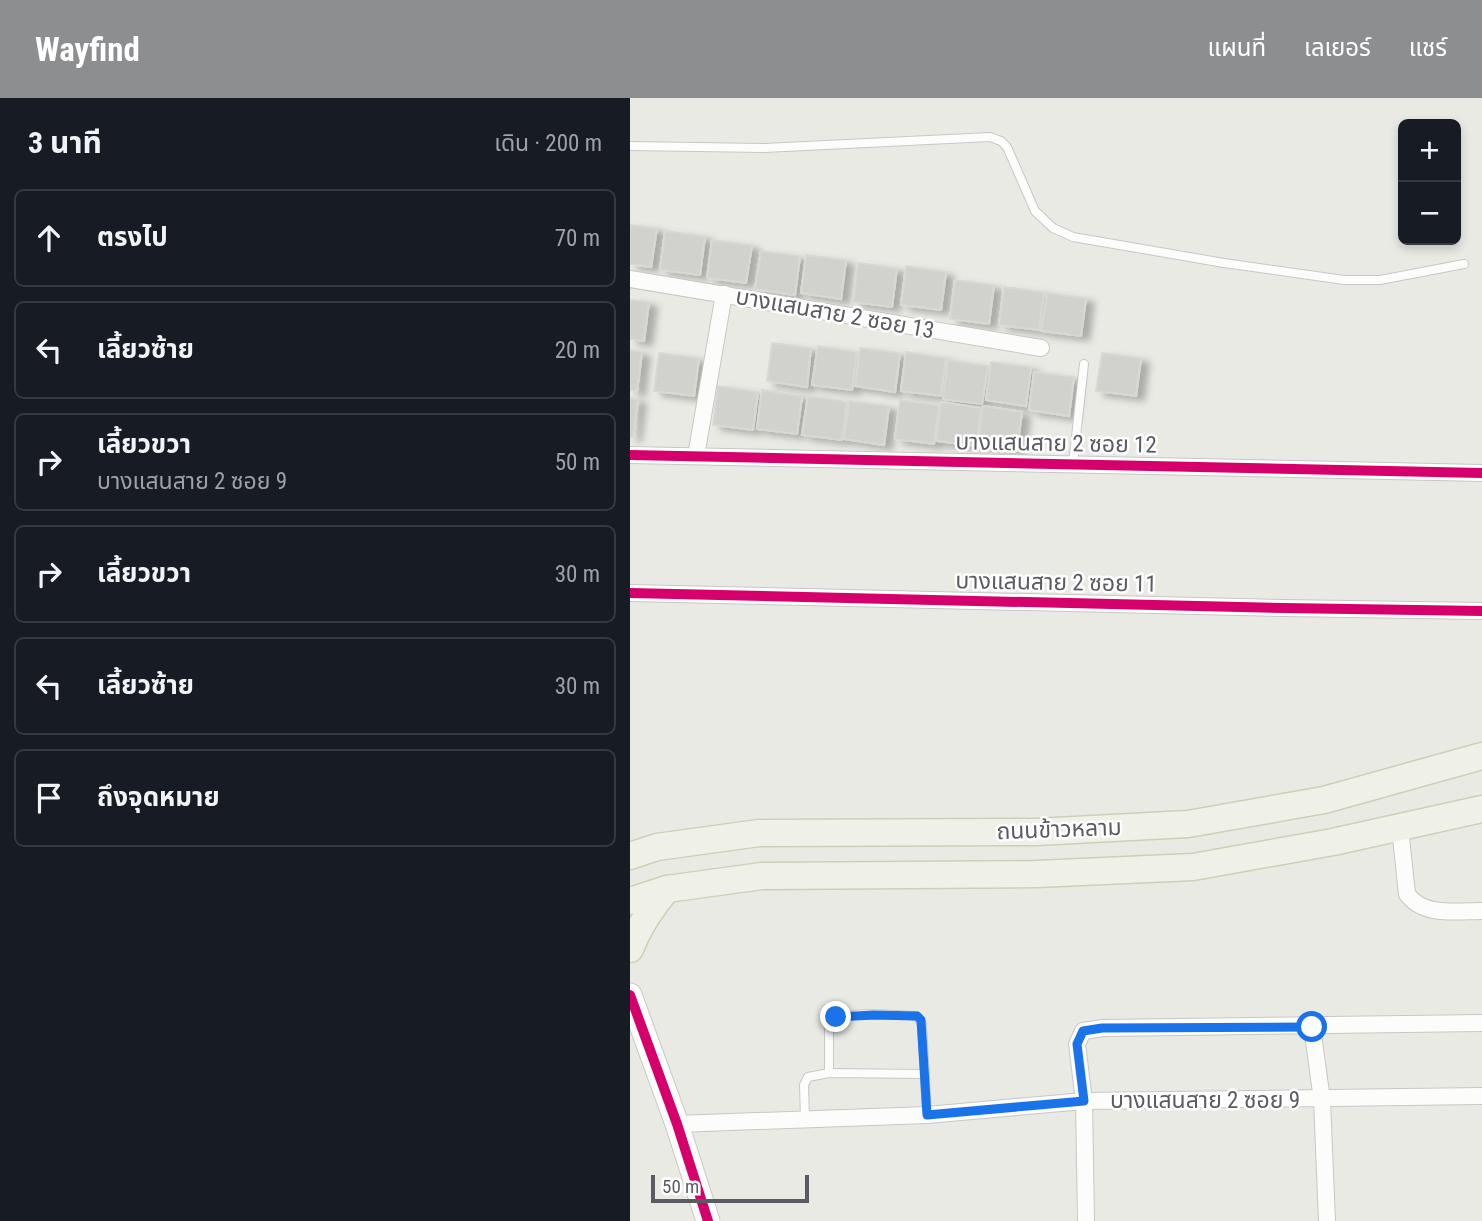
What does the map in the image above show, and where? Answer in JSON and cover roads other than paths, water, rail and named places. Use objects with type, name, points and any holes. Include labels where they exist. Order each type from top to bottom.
[{"type":"main road","name":"ถนนข้าวหลาม","points":[[630,856],[657,847],[759,833],[1036,832],[1188,824],[1324,800],[1482,756]]},
{"type":"main road","name":"ถนนข้าวหลาม","points":[[630,901],[667,889],[762,876],[1037,874],[1193,867],[1400,828],[1482,809]]},
{"type":"main road","points":[[630,837],[657,847]]},
{"type":"main road","points":[[630,949],[643,920],[667,889]]},
{"type":"main road","points":[[630,995],[677,1124],[708,1221]]},
{"type":"street","name":"บางแสนสาย 2 ซอย 13","points":[[630,279],[1041,348]]},
{"type":"street","points":[[696,456],[724,294]]},
{"type":"street","name":"บางแสนสาย 2 ซอย 12","points":[[630,455],[1482,473]]},
{"type":"street","name":"บางแสนสาย 2 ซอย 11","points":[[630,593],[1482,611]]},
{"type":"street","points":[[1400,828],[1407,894],[1413,901],[1435,911],[1482,912]]},
{"type":"street","points":[[1087,1221],[1084,1101],[1077,1044],[1083,1031],[1102,1028],[1482,1023]]},
{"type":"street","points":[[1312,1027],[1322,1100],[1327,1221]]},
{"type":"street","name":"บางแสนสาย 2 ซอย 9","points":[[677,1124],[927,1115],[1084,1101],[1482,1096]]},
{"type":"lane","points":[[630,146],[764,148],[990,136],[1007,147],[1035,211],[1053,228],[1073,237],[1344,281],[1380,280],[1464,264]]},
{"type":"lane","points":[[1073,464],[1084,365]]},
{"type":"lane","points":[[829,1073],[829,1022],[836,1017],[917,1016],[921,1020],[927,1115]]},
{"type":"lane","points":[[805,1119],[808,1077],[829,1073],[925,1074]]}]
